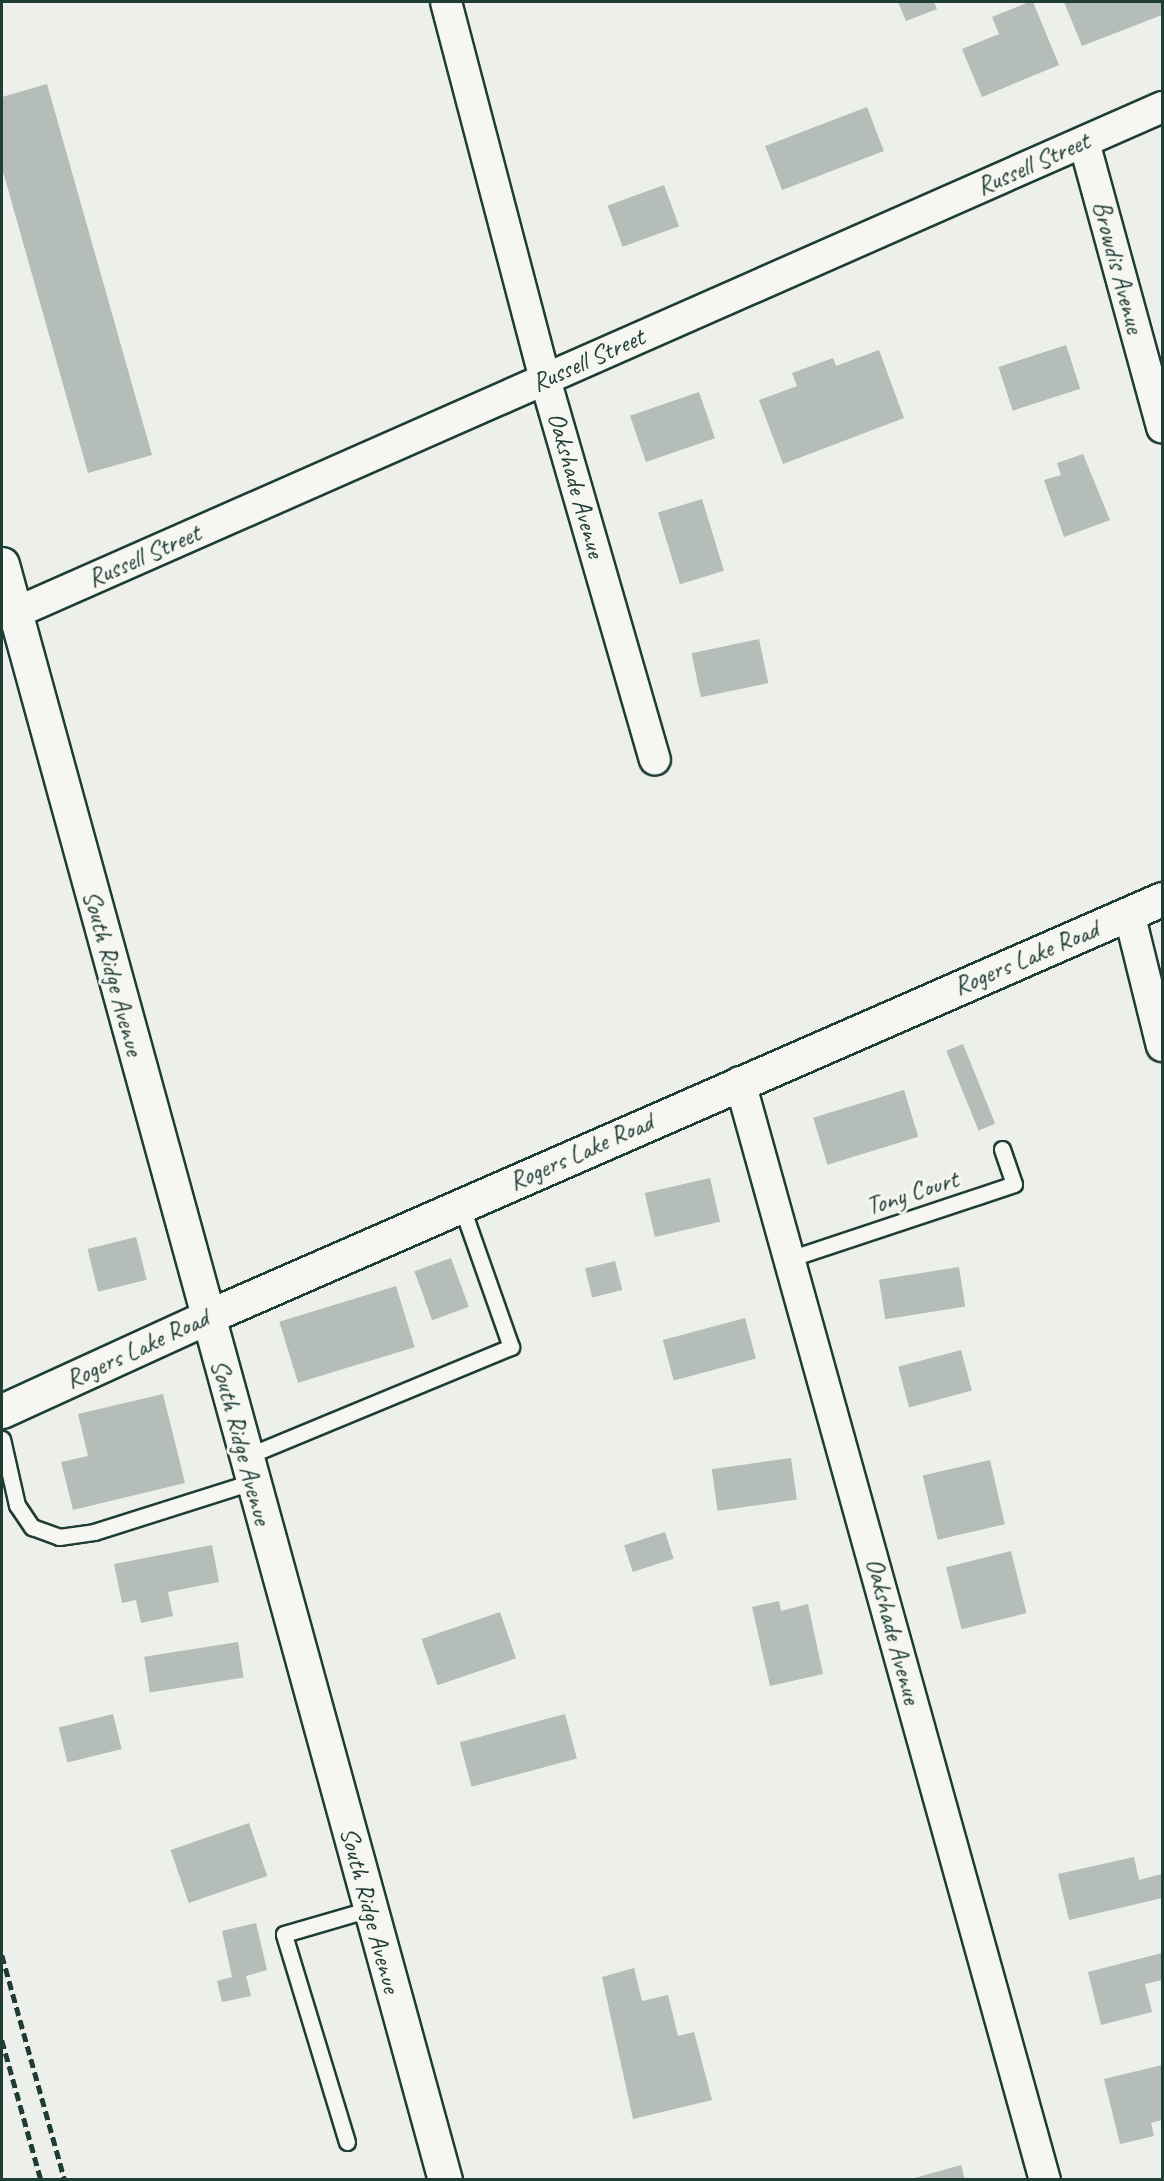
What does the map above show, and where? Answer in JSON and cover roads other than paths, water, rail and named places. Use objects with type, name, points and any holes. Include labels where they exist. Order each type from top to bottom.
[{"type":"street","name":"Oakshade Avenue","points":[[446,2],[545,378],[655,759]]},
{"type":"street","name":"Russell Street","points":[[15,612],[1162,107]]},
{"type":"street","name":"Browdis Avenue","points":[[1084,142],[1162,428]]},
{"type":"street","name":"South Ridge Avenue","points":[[2,564],[445,2180]]},
{"type":"street","name":"Rogers Lake Road","points":[[2,1411],[207,1317],[1162,899]]},
{"type":"street","points":[[1129,913],[1162,1046]]},
{"type":"street","name":"Oakshade Avenue","points":[[740,1082],[1045,2180]]},
{"type":"lane","name":"Tony Court","points":[[789,1259],[1014,1184],[1002,1149]]},
{"type":"lane","points":[[2,1439],[17,1505],[32,1527],[59,1537],[94,1532],[249,1470],[512,1347],[461,1205]]},
{"type":"lane","points":[[347,2142],[284,1934],[370,1909]]},
{"type":"railway","points":[[2,1955],[65,2180]]},
{"type":"railway","points":[[2,2040],[41,2180]]}]
